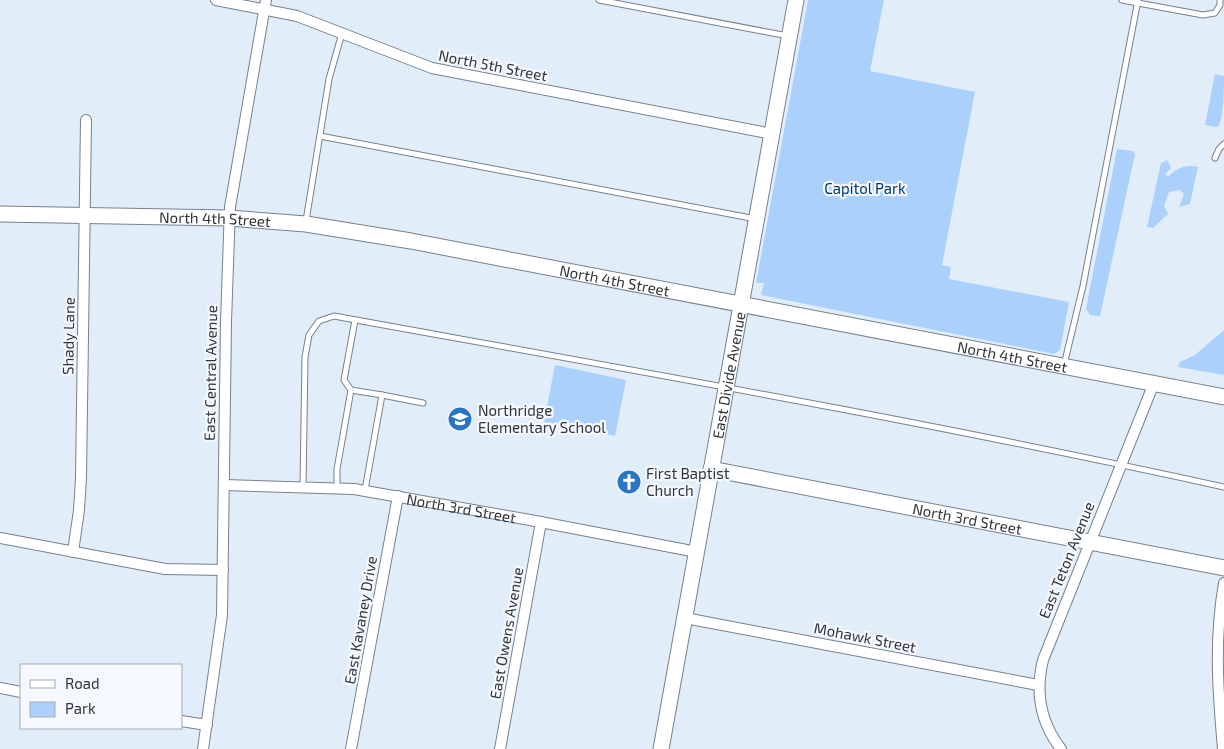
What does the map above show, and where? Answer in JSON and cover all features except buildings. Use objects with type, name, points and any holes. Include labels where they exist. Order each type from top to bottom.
[{"type":"street","name":"North 5th Street","points":[[216,0],[265,4],[432,68],[772,134]]},
{"type":"street","name":"East Divide Avenue","points":[[662,749],[796,0]]},
{"type":"street","name":"East Central Avenue","points":[[203,749],[221,625],[229,218],[265,4]]},
{"type":"street","name":"Shady Lane","points":[[73,552],[81,486],[86,120]]},
{"type":"street","name":"North 4th Street","points":[[0,214],[229,218],[306,224],[411,241],[1224,397]]},
{"type":"street","name":"East Teton Avenue","points":[[1060,749],[1043,719],[1038,685],[1040,672],[1045,654],[1154,383]]},
{"type":"street","name":"North 3rd Street","points":[[711,468],[1224,568]]},
{"type":"street","name":"North 3rd Street","points":[[224,485],[337,487],[365,490],[697,552]]},
{"type":"street","name":"East Kavaney Drive","points":[[351,749],[398,496]]},
{"type":"street","name":"East Owens Avenue","points":[[500,749],[541,522]]},
{"type":"street","points":[[0,538],[165,568],[223,570]]},
{"type":"street","points":[[1223,749],[1217,651],[1219,612],[1224,584]]},
{"type":"street","name":"Mohawk Street","points":[[685,618],[1038,685]]},
{"type":"street","points":[[0,688],[20,692]]},
{"type":"street","points":[[182,721],[206,725]]},
{"type":"lane","points":[[599,0],[789,36]]},
{"type":"lane","points":[[1122,0],[1203,15],[1215,14],[1220,5],[1220,0]]},
{"type":"lane","points":[[1064,366],[1083,286],[1138,2]]},
{"type":"lane","points":[[306,224],[332,65],[342,33]]},
{"type":"lane","points":[[320,136],[756,219]]},
{"type":"lane","points":[[1215,158],[1219,149],[1224,144]]},
{"type":"lane","points":[[303,487],[305,356],[309,335],[319,321],[334,316],[726,388],[1224,487]]},
{"type":"lane","points":[[337,487],[337,469],[351,390],[344,380],[355,320]]},
{"type":"lane","points":[[351,390],[423,403]]},
{"type":"lane","points":[[365,490],[382,395]]},
{"type":"green space","name":"Capitol Park","points":[[808,0],[884,0],[870,71],[975,92],[942,265],[951,267],[949,279],[1069,302],[1060,350],[1054,354],[761,295],[764,283],[756,283]]},
{"type":"green space","points":[[1215,74],[1224,76],[1222,112],[1217,127],[1205,125]]},
{"type":"green space","points":[[1117,149],[1133,151],[1135,154],[1100,316],[1090,315],[1086,309]]},
{"type":"green space","points":[[1167,160],[1171,168],[1165,175],[1169,176],[1182,167],[1198,167],[1190,204],[1179,207],[1184,194],[1180,190],[1169,192],[1164,206],[1168,214],[1153,228],[1147,227],[1161,163]]},
{"type":"green space","points":[[1224,330],[1224,375],[1178,367],[1180,362],[1195,355]]},
{"type":"green space","points":[[555,365],[626,380],[615,436],[544,422]]},
{"type":"place","name":"Northridge Elementary School","points":[[460,419]]},
{"type":"place","name":"First Baptist Church","points":[[629,482]]}]
